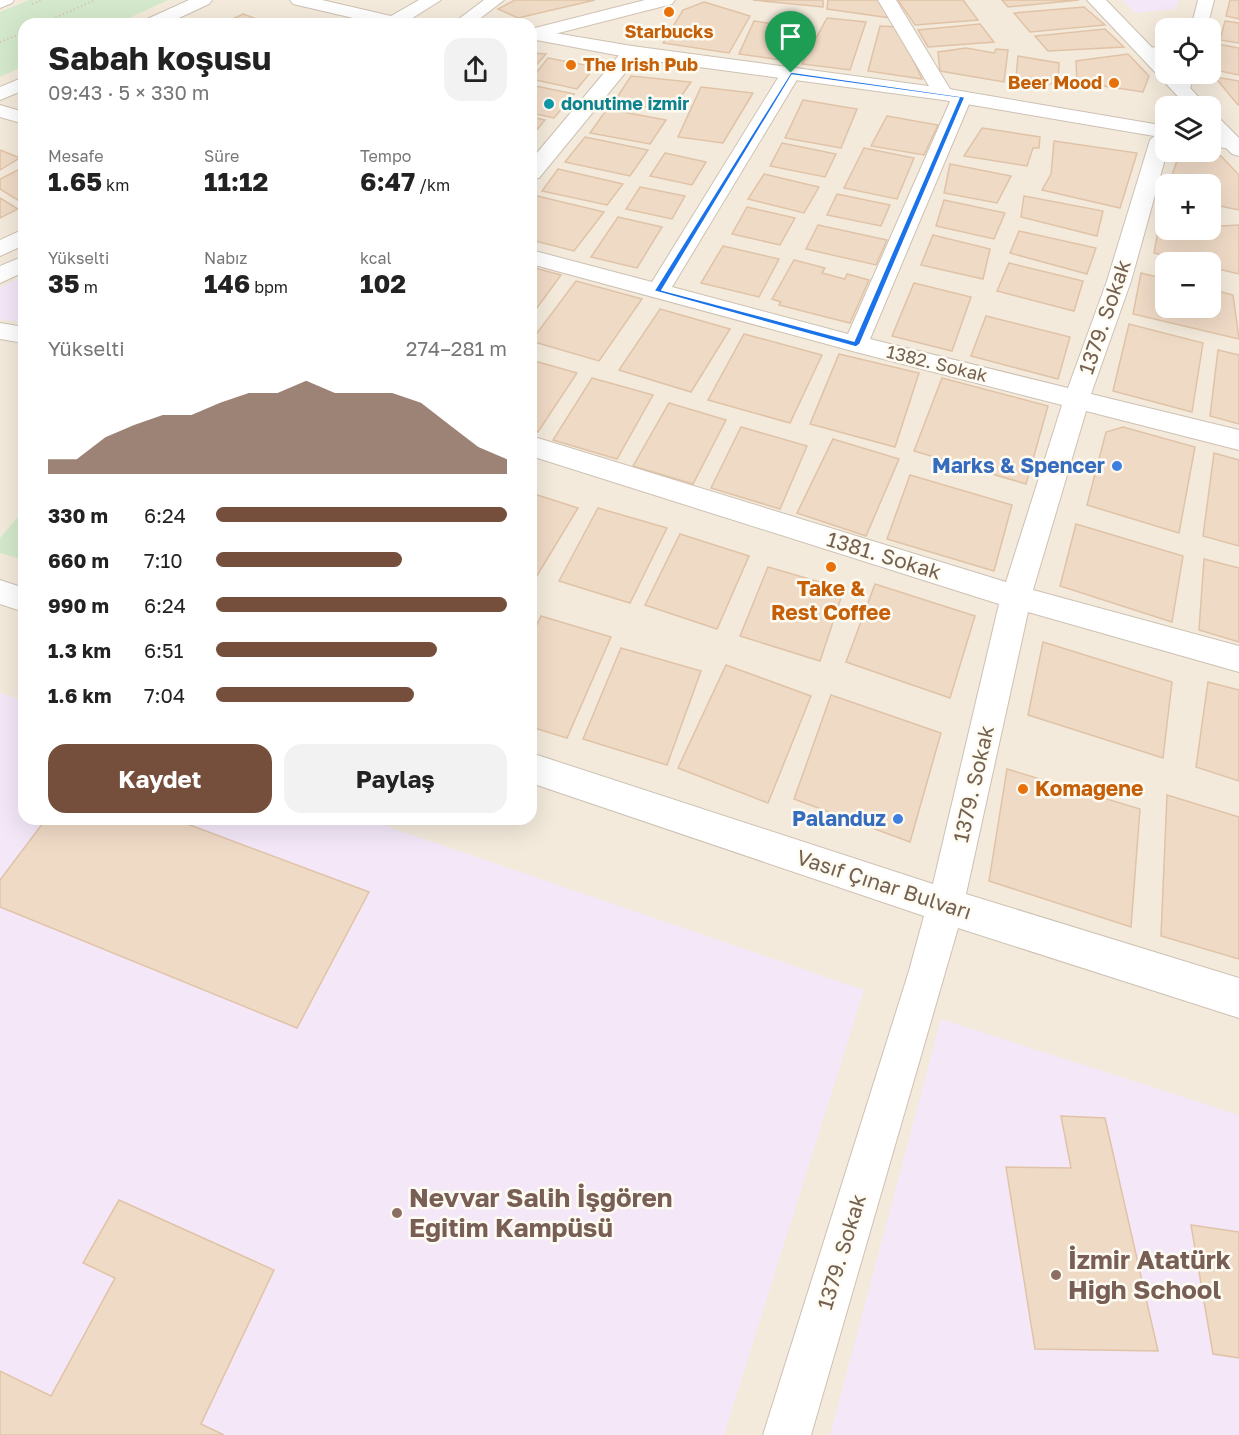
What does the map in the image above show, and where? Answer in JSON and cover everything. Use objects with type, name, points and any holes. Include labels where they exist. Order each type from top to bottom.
[{"type":"street","points":[[0,3],[6,0]]},
{"type":"street","points":[[164,18],[203,0]]},
{"type":"street","points":[[299,0],[376,18]]},
{"type":"street","points":[[405,18],[432,0]]},
{"type":"street","points":[[470,18],[495,0]]},
{"type":"street","points":[[537,31],[643,0]]},
{"type":"street","points":[[537,31],[666,0]]},
{"type":"street","points":[[887,0],[952,95]]},
{"type":"street","points":[[1096,0],[1144,52],[1155,60]]},
{"type":"street","points":[[1202,18],[1206,0]]},
{"type":"street","points":[[537,33],[632,52],[952,95],[1155,132]]},
{"type":"street","points":[[537,166],[632,52]]},
{"type":"street","points":[[658,291],[791,73]]},
{"type":"street","points":[[0,94],[18,86]]},
{"type":"street","points":[[856,344],[952,95]]},
{"type":"street","points":[[0,111],[18,116]]},
{"type":"street","points":[[1221,131],[1237,146]]},
{"type":"street","points":[[1221,142],[1237,146]]},
{"type":"street","name":"1379. Sokak","points":[[787,1435],[946,906],[1016,597],[1077,399],[1119,281],[1155,157]]},
{"type":"street","points":[[0,249],[18,239]]},
{"type":"street","name":"1382. Sokak","points":[[537,259],[856,344],[1239,440]]},
{"type":"street","points":[[0,276],[18,266]]},
{"type":"street","points":[[0,331],[18,334]]},
{"type":"street","name":"1381. Sokak","points":[[537,448],[1016,597],[1239,659]]},
{"type":"street","points":[[0,592],[18,598]]},
{"type":"street","name":"Vasıf Çınar Bulvarı","points":[[537,770],[946,906],[1239,998]]},
{"type":"lane","points":[[1144,52],[1155,50]]},
{"type":"path","points":[[54,18],[95,0]]},
{"type":"path","points":[[0,42],[18,34]]},
{"type":"shaded area","points":[[17,0],[1239,0],[1239,1435],[0,1435],[0,7]]},
{"type":"shaded area","points":[[1123,0],[1179,0],[1176,9],[1135,13]]},
{"type":"shaded area","points":[[18,278],[18,322],[0,319],[0,288]]},
{"type":"shaded area","name":"Nevvar Salih İşgören Eğitim Kampüsü","points":[[0,693],[18,699],[18,825],[383,825],[864,990],[724,1435],[0,1435]]},
{"type":"shaded area","name":"İzmir Atatürk High School","points":[[941,1019],[1239,1115],[1239,1435],[830,1435]]},
{"type":"green space","points":[[29,0],[168,0],[129,18],[18,18],[18,69],[0,77],[0,12]]},
{"type":"green space","points":[[18,517],[18,558],[0,553],[0,538]]},
{"type":"building","points":[[515,0],[595,0],[518,18],[498,9]]},
{"type":"building","points":[[753,0],[823,0],[823,7]]},
{"type":"building","points":[[828,0],[881,0],[891,18],[827,9]]},
{"type":"building","points":[[898,0],[963,0],[978,20],[915,25]]},
{"type":"building","points":[[1002,0],[1079,0],[1008,7]]},
{"type":"building","points":[[1230,0],[1239,0],[1239,19],[1226,16]]},
{"type":"building","points":[[704,2],[750,16],[729,53],[663,43],[683,10]]},
{"type":"building","points":[[1084,7],[1105,25],[1030,32],[1014,13]]},
{"type":"building","points":[[243,14],[254,18],[235,18]]},
{"type":"building","points":[[827,18],[866,22],[850,70],[802,64]]},
{"type":"building","points":[[754,21],[802,28],[788,61],[739,54]]},
{"type":"building","points":[[1225,21],[1239,23],[1239,43],[1221,40]]},
{"type":"building","points":[[980,24],[994,42],[928,47],[918,30]]},
{"type":"building","points":[[880,26],[898,27],[922,79],[868,71]]},
{"type":"building","points":[[1105,29],[1124,47],[1048,51],[1035,36]]},
{"type":"building","points":[[1221,45],[1239,48],[1239,75],[1221,71]]},
{"type":"building","points":[[966,48],[994,53],[996,49],[1008,50],[1004,82],[940,71],[938,52]]},
{"type":"building","points":[[537,53],[546,54],[537,64]]},
{"type":"building","points":[[1128,54],[1149,76],[1143,92],[1077,82],[1076,61]]},
{"type":"building","points":[[1018,56],[1059,63],[1058,85],[1016,77]]},
{"type":"building","points":[[548,58],[595,67],[577,89],[537,80],[537,72]]},
{"type":"building","points":[[631,76],[691,82],[671,111],[614,102]]},
{"type":"building","points":[[1221,78],[1239,81],[1238,105],[1221,84]]},
{"type":"building","name":"donutime izmir","points":[[537,86],[574,94],[554,118],[537,114]]},
{"type":"building","points":[[701,87],[753,93],[723,143],[678,137]]},
{"type":"building","points":[[803,100],[857,109],[841,148],[785,138]]},
{"type":"building","points":[[607,109],[666,120],[650,144],[590,133]]},
{"type":"building","points":[[887,116],[938,125],[924,155],[871,146]]},
{"type":"building","points":[[537,118],[545,120],[537,130]]},
{"type":"building","points":[[982,128],[1040,137],[1039,148],[1033,148],[1027,166],[964,156]]},
{"type":"building","points":[[585,137],[648,150],[630,176],[565,162]]},
{"type":"building","points":[[1054,141],[1137,153],[1120,208],[1042,190],[1051,174]]},
{"type":"building","points":[[782,143],[836,154],[825,177],[770,166]]},
{"type":"building","points":[[864,148],[914,158],[897,199],[844,188]]},
{"type":"building","points":[[0,150],[18,157],[18,159],[0,170]]},
{"type":"building","points":[[665,153],[706,162],[692,185],[650,176]]},
{"type":"building","points":[[1221,156],[1239,175],[1239,210],[1221,206],[1221,174],[1172,174],[1177,162],[1221,162]]},
{"type":"building","points":[[950,164],[1011,176],[997,203],[944,193]]},
{"type":"building","points":[[558,169],[623,184],[607,205],[542,191]]},
{"type":"building","points":[[18,170],[18,200],[0,189],[0,179]]},
{"type":"building","points":[[764,174],[819,187],[804,213],[748,199]]},
{"type":"building","points":[[640,187],[685,196],[672,219],[626,209]]},
{"type":"building","points":[[837,194],[890,205],[881,226],[827,215]]},
{"type":"building","points":[[537,196],[604,212],[574,251],[537,242]]},
{"type":"building","points":[[1024,196],[1103,211],[1097,236],[1021,217]]},
{"type":"building","points":[[0,198],[18,209],[0,218]]},
{"type":"building","points":[[944,200],[1005,213],[994,239],[936,226]]},
{"type":"building","points":[[747,207],[795,218],[780,245],[732,234]]},
{"type":"building","points":[[618,217],[662,227],[637,268],[591,257]]},
{"type":"building","points":[[818,225],[887,240],[876,265],[806,249]]},
{"type":"building","points":[[1239,225],[1239,274],[1221,270],[1221,252],[1154,253],[1156,240],[1221,240],[1221,226]]},
{"type":"building","points":[[1019,231],[1096,248],[1087,274],[1010,253]]},
{"type":"building","points":[[933,235],[990,249],[983,279],[921,265]]},
{"type":"building","points":[[723,246],[779,259],[759,297],[701,283]]},
{"type":"building","points":[[794,260],[825,268],[822,273],[845,279],[847,274],[869,280],[850,323],[779,305],[781,302],[772,299]]},
{"type":"building","points":[[1009,263],[1083,281],[1074,311],[997,291]]},
{"type":"building","points":[[537,269],[561,275],[537,308]]},
{"type":"building","points":[[1141,273],[1155,276],[1155,318],[1221,318],[1221,292],[1233,295],[1239,339],[1133,314]]},
{"type":"building","points":[[576,281],[642,299],[599,361],[537,343],[537,333]]},
{"type":"building","points":[[914,283],[971,297],[952,351],[892,336]]},
{"type":"building","points":[[660,309],[730,329],[691,392],[619,370]]},
{"type":"building","points":[[986,316],[1070,337],[1058,379],[971,356]]},
{"type":"building","points":[[1129,324],[1203,343],[1192,412],[1113,391]]},
{"type":"building","points":[[744,334],[822,355],[790,423],[708,400]]},
{"type":"building","points":[[1218,350],[1239,355],[1239,424],[1210,416]]},
{"type":"building","points":[[839,354],[919,373],[895,447],[810,424]]},
{"type":"building","points":[[537,362],[577,373],[538,432]]},
{"type":"building","points":[[592,378],[653,395],[617,459],[553,440]]},
{"type":"building","points":[[942,378],[1048,406],[1026,484],[914,451]]},
{"type":"building","points":[[669,403],[726,420],[693,484],[633,466]]},
{"type":"building","points":[[741,427],[807,446],[780,509],[711,488]]},
{"type":"building","points":[[1123,427],[1195,447],[1179,533],[1087,505],[1106,432]]},
{"type":"building","points":[[833,439],[899,459],[866,536],[797,513]]},
{"type":"building","points":[[1214,453],[1239,460],[1239,546],[1203,536]]},
{"type":"building","points":[[910,475],[1012,505],[994,571],[887,539]]},
{"type":"building","points":[[537,495],[578,508],[537,576]]},
{"type":"building","points":[[598,508],[667,528],[630,603],[559,581]]},
{"type":"building","points":[[1076,524],[1183,556],[1172,622],[1060,586]]},
{"type":"building","points":[[680,534],[749,556],[717,629],[645,605]]},
{"type":"building","points":[[1204,559],[1239,568],[1239,642],[1199,630]]},
{"type":"building","points":[[768,567],[844,589],[820,661],[740,636]]},
{"type":"building","points":[[875,584],[975,616],[950,698],[846,662]]},
{"type":"building","points":[[541,616],[611,637],[567,738],[537,729],[537,624]]},
{"type":"building","points":[[1043,642],[1172,682],[1163,758],[1028,715]]},
{"type":"building","points":[[621,648],[701,671],[667,765],[583,739]]},
{"type":"building","points":[[726,665],[811,696],[768,803],[678,768]]},
{"type":"building","points":[[1208,682],[1239,690],[1239,781],[1196,767]]},
{"type":"building","points":[[831,695],[941,733],[910,842],[794,799]]},
{"type":"building","points":[[1007,769],[1140,809],[1131,927],[989,881]]},
{"type":"building","points":[[1167,795],[1239,817],[1239,959],[1161,936]]},
{"type":"building","points":[[41,825],[190,825],[369,892],[297,1028],[0,907],[0,880]]},
{"type":"building","points":[[1061,1116],[1105,1118],[1158,1351],[1035,1349],[1006,1167],[1071,1168]]},
{"type":"building","points":[[119,1200],[274,1270],[201,1424],[224,1435],[0,1435],[0,1371],[51,1396],[115,1278],[83,1263]]},
{"type":"building","points":[[1191,1225],[1239,1232],[1239,1358],[1213,1354]]},
{"type":"place","name":"Starbucks","points":[[669,12]]},
{"type":"place","name":"The Irish Pub","points":[[571,65]]},
{"type":"place","name":"Beer Mood","points":[[1114,83]]},
{"type":"place","name":"donutime izmir","points":[[549,104]]},
{"type":"place","name":"Marks & Spencer","points":[[1117,466]]},
{"type":"place","name":"Take & Rest Coffee","points":[[831,567]]},
{"type":"place","name":"Komagene","points":[[1023,789]]},
{"type":"place","name":"Palanduz","points":[[898,819]]},
{"type":"place","name":"Nevvar Salih İşgören Eğitim Kampüsü","points":[[397,1213]]},
{"type":"place","name":"İzmir Atatürk High School","points":[[1056,1275]]},
{"type":"route","points":[[791,73],[962,97],[856,344],[658,291],[791,73]]}]
